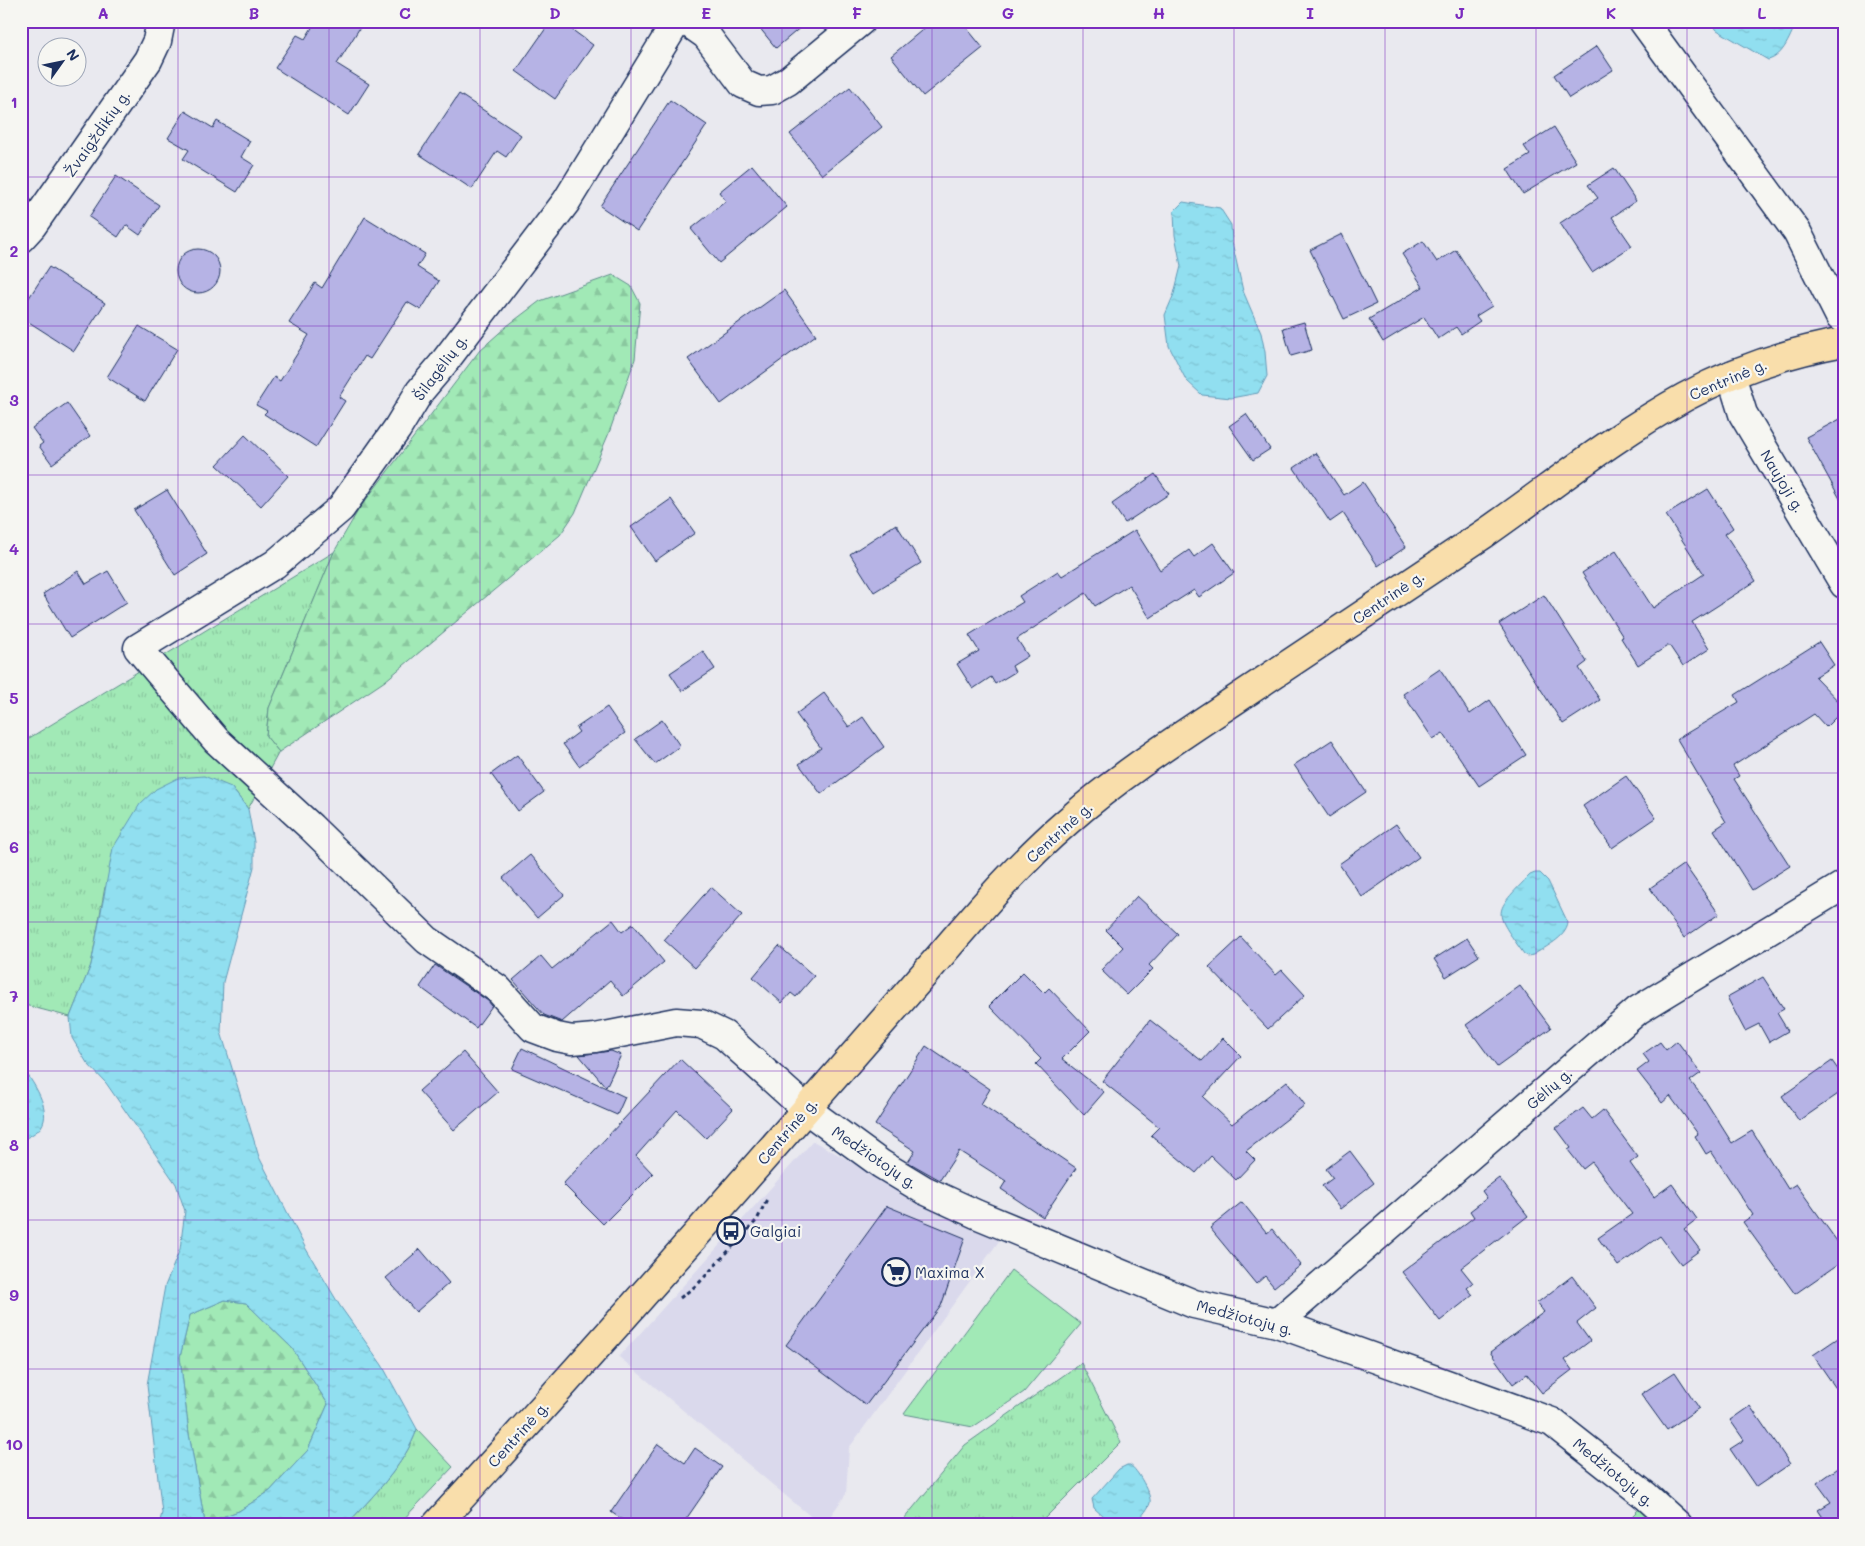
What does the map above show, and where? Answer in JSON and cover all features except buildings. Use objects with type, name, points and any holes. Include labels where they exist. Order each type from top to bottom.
[{"type":"main road","name":"Centrinė g.","points":[[436,1525],[806,1110],[982,907],[1032,853],[1071,818],[1180,737],[1484,533],[1656,414],[1689,395],[1731,375],[1781,357],[1842,329]]},
{"type":"street","name":"Žvaigždikių g.","points":[[21,238],[32,226],[148,60],[157,42],[161,21]]},
{"type":"street","name":"Šilagėlių g.","points":[[138,648],[275,564],[341,508],[388,443],[420,391],[442,365],[566,202],[677,21]]},
{"type":"street","points":[[686,21],[706,36],[743,84],[759,91],[772,90],[788,81],[861,21]]},
{"type":"street","points":[[1643,21],[1797,232],[1842,329]]},
{"type":"street","name":"Naujoji g.","points":[[1731,375],[1743,414],[1844,584]]},
{"type":"street","name":"Medžiotojų g.","points":[[138,648],[216,740],[311,827],[427,940],[498,989],[533,1028],[557,1037],[572,1040],[595,1038],[676,1022],[701,1024],[724,1036],[806,1110],[880,1164],[924,1190],[976,1214],[1194,1304],[1277,1323],[1552,1422],[1646,1496],[1678,1525]]},
{"type":"street","name":"Gėlių g.","points":[[1277,1323],[1638,1010],[1844,885]]},
{"type":"path","points":[[676,1301],[698,1284],[757,1220],[768,1196]]},
{"type":"shaded area","points":[[813,1141],[999,1241],[849,1448],[846,1494],[824,1525],[821,1525],[619,1357]]},
{"type":"green space","points":[[613,275],[631,286],[640,303],[635,359],[609,433],[575,513],[560,535],[385,681],[279,752],[266,736],[269,708],[334,552],[359,509],[480,350],[507,326],[540,301]]},
{"type":"green space","points":[[334,552],[269,708],[266,736],[279,752],[248,809],[231,787],[105,887],[91,965],[70,1017],[21,1004],[21,743]]},
{"type":"green space","points":[[1011,1270],[1081,1324],[1024,1392],[973,1427],[904,1414]]},
{"type":"green space","points":[[225,1300],[246,1303],[292,1348],[328,1404],[308,1450],[270,1491],[239,1511],[205,1523],[189,1434],[180,1357],[190,1315]]},
{"type":"green space","points":[[1081,1363],[1121,1442],[1039,1524],[1041,1525],[899,1525],[965,1445]]},
{"type":"green space","points":[[417,1429],[453,1467],[398,1525],[346,1525],[377,1492],[396,1468],[412,1442]]},
{"type":"green space","points":[[1643,1505],[1664,1525],[1623,1525]]},
{"type":"water","points":[[1709,21],[1797,21],[1782,50],[1774,58],[1768,60],[1717,30]]},
{"type":"water","points":[[1183,202],[1220,208],[1231,225],[1232,242],[1243,291],[1261,333],[1265,352],[1267,376],[1258,393],[1231,398],[1202,395],[1186,380],[1169,346],[1165,315],[1174,294],[1181,266],[1175,235],[1174,211]]},
{"type":"water","points":[[204,776],[231,787],[248,809],[254,842],[254,867],[223,982],[221,1032],[259,1157],[306,1249],[340,1306],[382,1365],[417,1429],[412,1442],[396,1468],[377,1492],[346,1525],[159,1525],[162,1513],[147,1385],[165,1286],[180,1249],[185,1211],[176,1184],[106,1083],[87,1063],[72,1038],[70,1017],[91,965],[113,848],[140,804],[156,789],[178,778]],"holes":[[[225,1300],[246,1303],[292,1348],[328,1404],[308,1450],[270,1491],[239,1511],[205,1523],[189,1434],[180,1357],[190,1315]]]},
{"type":"water","points":[[1540,873],[1548,881],[1568,923],[1559,938],[1533,955],[1528,956],[1524,954],[1507,929],[1502,920],[1501,913],[1503,906],[1509,898],[1530,875]]},
{"type":"water","points":[[21,1066],[40,1095],[43,1104],[44,1120],[39,1129],[21,1141]]},
{"type":"water","points":[[1127,1465],[1133,1467],[1140,1477],[1149,1494],[1150,1503],[1134,1525],[1113,1525],[1094,1508],[1092,1499],[1119,1469]]},
{"type":"place","name":"Galgiai","points":[[731,1231]]},
{"type":"place","name":"Maxima X","points":[[896,1272]]}]
